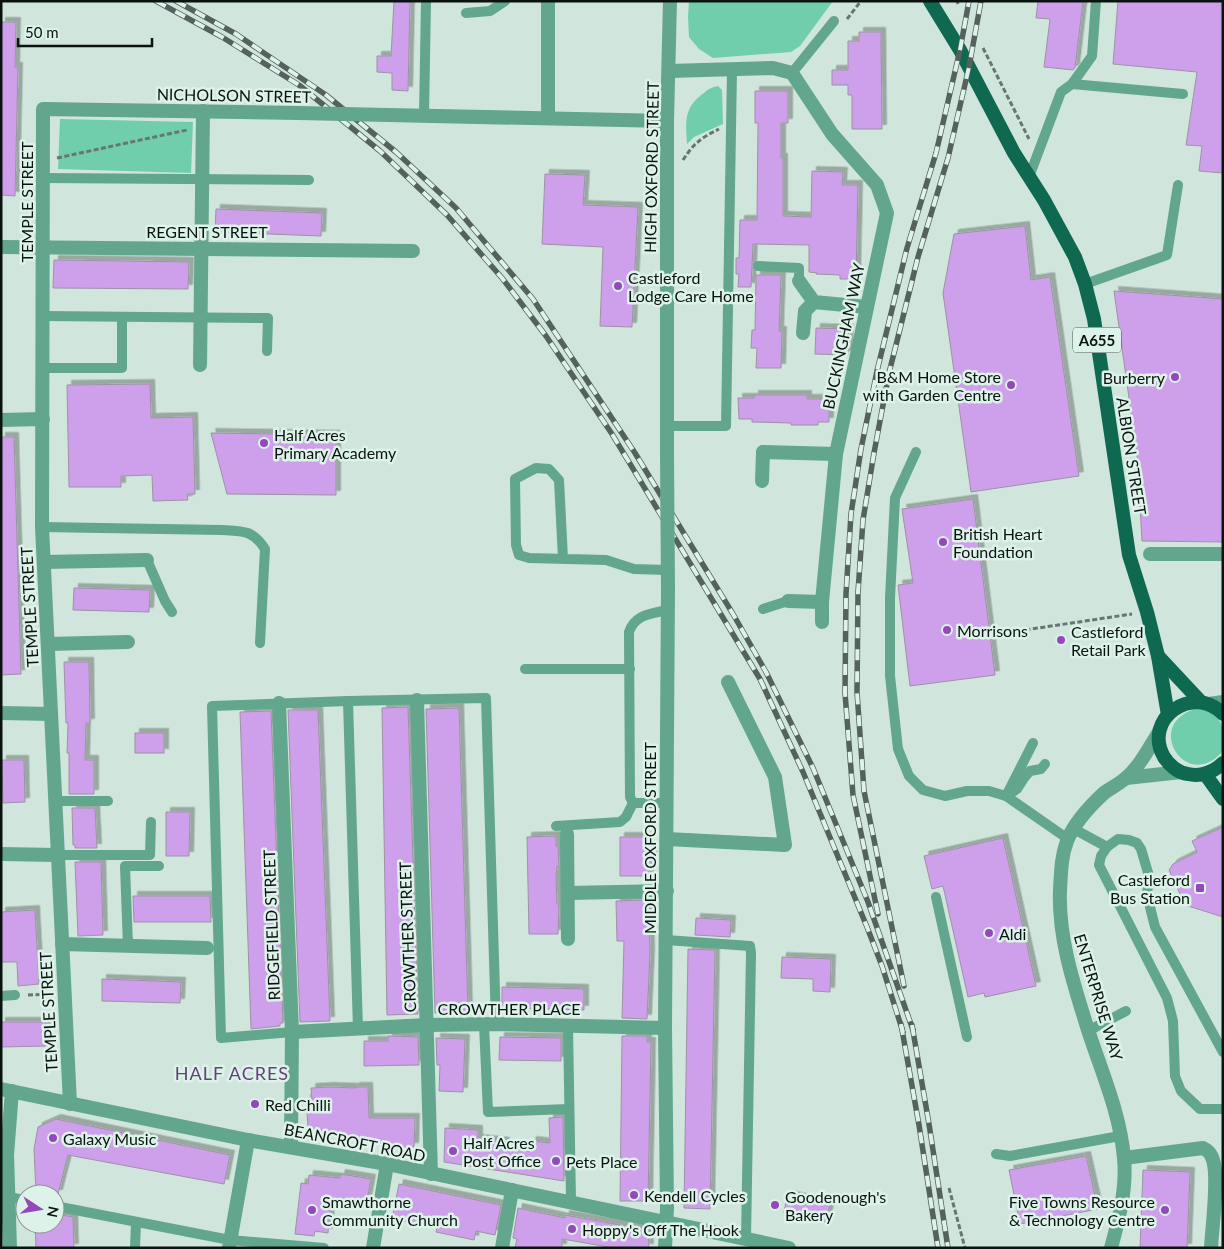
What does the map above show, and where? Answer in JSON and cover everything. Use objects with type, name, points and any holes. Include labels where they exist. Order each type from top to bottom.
[{"type":"main road","name":"ALBION STREET","points":[[930,1],[960,50],[1014,153],[1044,200],[1075,257],[1085,284],[1094,319],[1130,555],[1158,656]]},
{"type":"main road","name":"A655","points":[[1158,656],[1211,703]]},
{"type":"main road","name":"A655","points":[[1158,656],[1168,715]]},
{"type":"main road","points":[[1223,714],[1211,703],[1188,702],[1177,707],[1168,715],[1162,723],[1159,732],[1161,751],[1167,762],[1181,772],[1197,775],[1205,774],[1219,767],[1223,762]]},
{"type":"main road","points":[[1205,774],[1223,799]]},
{"type":"street","points":[[548,1],[548,118]]},
{"type":"street","name":"HIGH OXFORD STREET","points":[[667,453],[667,121],[670,1]]},
{"type":"street","points":[[669,71],[772,68],[792,72]]},
{"type":"street","name":"BUCKINGHAM WAY","points":[[792,72],[832,134],[877,185],[887,212],[836,454],[822,602],[822,622]]},
{"type":"street","name":"NICHOLSON STREET","points":[[43,109],[667,121]]},
{"type":"street","name":"TEMPLE STREET","points":[[43,109],[42,527],[70,1104]]},
{"type":"street","points":[[200,364],[203,111]]},
{"type":"street","name":"REGENT STREET","points":[[1,246],[413,251]]},
{"type":"street","points":[[799,281],[814,302],[866,307]]},
{"type":"street","points":[[803,332],[805,311],[814,302]]},
{"type":"street","points":[[1,420],[43,419]]},
{"type":"street","points":[[762,481],[759,448],[836,454]]},
{"type":"street","name":"MIDDLE OXFORD STREET","points":[[665,1248],[667,453]]},
{"type":"street","points":[[1150,554],[1223,554]]},
{"type":"street","points":[[44,562],[147,560]]},
{"type":"street","points":[[788,601],[822,602]]},
{"type":"street","points":[[48,644],[128,642]]},
{"type":"street","points":[[667,839],[785,845],[775,777],[728,682]]},
{"type":"street","name":"CROWTHER STREET","points":[[417,700],[431,1174]]},
{"type":"street","name":"RIDGEFIELD STREET","points":[[279,703],[292,1032],[291,1146]]},
{"type":"street","points":[[1,713],[51,714]]},
{"type":"street","name":"ENTERPRISE WAY","points":[[1111,1248],[1124,1190],[1124,1158],[1111,1094],[1088,1031],[1062,932],[1059,912],[1062,856],[1071,834],[1093,804],[1104,793],[1126,778],[1142,760],[1159,732]]},
{"type":"street","name":"ENTERPRISE WAY","points":[[1126,778],[1181,772]]},
{"type":"street","points":[[561,830],[568,893],[568,939]]},
{"type":"street","points":[[1,854],[58,855]]},
{"type":"street","points":[[568,893],[667,891]]},
{"type":"street","points":[[62,944],[207,948]]},
{"type":"street","name":"CROWTHER PLACE","points":[[292,1032],[427,1025],[490,1024],[666,1028]]},
{"type":"street","points":[[7,1090],[4,1155],[10,1248]]},
{"type":"street","name":"BEANCROFT ROAD","points":[[7,1090],[248,1140],[387,1164],[789,1248]]},
{"type":"street","points":[[229,1244],[248,1140]]},
{"type":"street","points":[[1124,1158],[1203,1148],[1210,1151],[1214,1161],[1215,1180],[1211,1248]]},
{"type":"street","points":[[373,1248],[387,1164]]},
{"type":"street","points":[[502,1248],[512,1190]]},
{"type":"lane","points":[[424,116],[426,1]]},
{"type":"lane","points":[[466,13],[490,11],[505,1]]},
{"type":"lane","points":[[1030,177],[1060,92],[1072,84],[1092,56],[1096,1]]},
{"type":"lane","points":[[792,72],[834,21]]},
{"type":"lane","points":[[667,426],[726,426],[732,70]]},
{"type":"lane","points":[[1072,84],[1183,94]]},
{"type":"lane","points":[[43,178],[310,180]]},
{"type":"lane","points":[[1085,284],[1167,255],[1178,185]]},
{"type":"lane","points":[[758,266],[800,268],[799,281]]},
{"type":"lane","points":[[43,316],[268,318],[267,351]]},
{"type":"lane","points":[[42,368],[122,368],[122,317]]},
{"type":"lane","points":[[916,452],[895,498],[890,598],[890,676],[898,749],[909,776],[923,790],[944,796],[968,791],[982,791],[1006,796],[1071,834],[1108,847]]},
{"type":"lane","points":[[562,558],[559,480],[549,469],[536,468],[516,479],[516,545],[518,555],[529,558],[606,560],[634,569],[667,570]]},
{"type":"lane","points":[[42,527],[222,530],[253,534],[265,549],[260,643]]},
{"type":"lane","points":[[147,560],[172,612]]},
{"type":"lane","points":[[763,609],[788,601]]},
{"type":"lane","points":[[634,803],[630,797],[629,632],[632,623],[641,617],[668,610]]},
{"type":"lane","points":[[525,669],[630,669]]},
{"type":"lane","points":[[292,1032],[221,1038],[212,706],[486,698],[490,1024],[488,1112],[569,1109]]},
{"type":"lane","points":[[348,701],[358,1029]]},
{"type":"lane","points":[[1006,796],[1033,743]]},
{"type":"lane","points":[[1006,796],[1017,789],[1030,771],[1041,769],[1045,764]]},
{"type":"lane","points":[[56,800],[108,801]]},
{"type":"lane","points":[[634,803],[666,803]]},
{"type":"lane","points":[[561,830],[620,822],[626,817],[634,803]]},
{"type":"lane","points":[[58,855],[150,855],[151,822]]},
{"type":"lane","points":[[1219,1108],[1200,1109],[1181,1091],[1175,1076],[1172,1021],[1167,998],[1099,865],[1108,847],[1118,839],[1137,843],[1141,849],[1149,876],[1147,895],[1155,927],[1223,1052]]},
{"type":"lane","points":[[128,946],[124,866],[159,866]]},
{"type":"lane","points":[[936,897],[967,1037]]},
{"type":"lane","points":[[666,940],[750,946],[746,1238]]},
{"type":"lane","points":[[1,996],[15,995]]},
{"type":"lane","points":[[1088,1031],[1126,1011]]},
{"type":"lane","points":[[568,1026],[571,1202]]},
{"type":"lane","points":[[996,1154],[1010,1156],[1120,1136]]},
{"type":"lane","points":[[8,1196],[15,1198]]},
{"type":"lane","points":[[65,1208],[229,1244],[324,1248]]},
{"type":"lane","points":[[135,1248],[136,1223]]},
{"type":"path","points":[[834,21],[846,20],[861,1]]},
{"type":"path","points":[[983,48],[1025,130],[1036,158]]},
{"type":"path","points":[[679,167],[698,141],[731,124]]},
{"type":"path","points":[[43,161],[203,126]]},
{"type":"path","points":[[1018,631],[1147,612]]},
{"type":"path","points":[[15,995],[65,994]]},
{"type":"path","points":[[949,1188],[965,1248]]},
{"type":"green space","points":[[689,1],[833,1],[800,46],[791,52],[713,58],[699,49],[689,37]]},
{"type":"green space","points":[[718,86],[722,90],[723,124],[694,137],[687,144],[686,122],[692,104],[710,88]]},
{"type":"green space","points":[[60,119],[193,122],[191,173],[58,169]]},
{"type":"green space","points":[[1196,709],[1205,710],[1217,717],[1222,728],[1223,743],[1222,752],[1208,762],[1195,765],[1184,760],[1175,751],[1171,740],[1172,727],[1180,717]]},
{"type":"building","points":[[394,1],[410,1],[408,91],[392,90],[392,73],[377,72],[377,56],[391,56]]},
{"type":"building","points":[[1038,1],[1083,1],[1075,68],[1073,70],[1044,67],[1050,19],[1036,18]]},
{"type":"building","points":[[1118,1],[1223,1],[1223,173],[1199,171],[1202,146],[1186,145],[1197,72],[1113,64]]},
{"type":"building","points":[[1,22],[16,22],[15,67],[18,67],[15,196],[1,195]]},
{"type":"building","points":[[859,32],[881,32],[882,129],[852,129],[852,95],[848,95],[848,85],[832,85],[832,70],[848,70],[848,41],[859,41]]},
{"type":"building","points":[[755,91],[788,91],[788,123],[781,123],[783,216],[811,217],[812,171],[843,172],[842,185],[858,185],[856,279],[840,279],[840,275],[809,272],[809,245],[753,244],[751,287],[738,287],[739,274],[736,274],[736,258],[739,258],[740,220],[757,220],[758,123],[755,123]]},
{"type":"building","name":"Castleford Lodge Care Home","points":[[545,174],[585,175],[583,205],[638,207],[632,327],[600,326],[603,247],[542,244]]},
{"type":"building","points":[[216,209],[322,213],[321,236],[215,232]]},
{"type":"building","name":"B&M Home Store with Garden Centre","points":[[1025,226],[1031,280],[1050,277],[1079,476],[971,492],[943,293],[954,234]]},
{"type":"building","points":[[54,260],[189,262],[188,289],[53,288]]},
{"type":"building","points":[[756,275],[781,275],[779,331],[782,331],[781,368],[756,368],[757,348],[751,348],[752,330],[755,330]]},
{"type":"building","name":"Burberry","points":[[1114,291],[1223,299],[1223,542],[1142,541],[1137,455]]},
{"type":"building","points":[[816,328],[849,329],[848,355],[815,354]]},
{"type":"building","points":[[150,384],[151,418],[193,417],[195,494],[187,494],[188,500],[153,501],[152,475],[121,476],[121,487],[69,487],[67,385]]},
{"type":"building","points":[[754,395],[807,395],[807,399],[829,399],[829,422],[818,422],[818,425],[791,425],[791,423],[752,422],[752,419],[739,419],[738,398],[754,398]]},
{"type":"building","points":[[211,433],[336,435],[336,495],[227,494]]},
{"type":"building","points":[[1,437],[14,437],[21,674],[1,675]]},
{"type":"building","name":"Morrisons","points":[[973,499],[995,675],[910,686],[898,585],[913,583],[902,509]]},
{"type":"building","points":[[74,588],[150,590],[149,612],[73,610]]},
{"type":"building","points":[[64,662],[89,662],[90,723],[86,723],[85,760],[94,760],[94,794],[69,794],[68,723],[66,723]]},
{"type":"building","points":[[408,707],[418,1014],[387,1015],[382,708]]},
{"type":"building","points":[[459,708],[468,1012],[435,1013],[426,709]]},
{"type":"building","points":[[288,710],[318,710],[330,1021],[300,1022]]},
{"type":"building","points":[[271,711],[283,1023],[280,1023],[280,1026],[251,1029],[240,712]]},
{"type":"building","points":[[135,733],[164,733],[164,753],[135,753]]},
{"type":"building","points":[[2,760],[24,760],[25,802],[3,803]]},
{"type":"building","points":[[72,808],[95,808],[97,848],[75,848],[75,845],[73,845]]},
{"type":"building","points":[[166,812],[190,812],[189,856],[166,856]]},
{"type":"building","name":"Castleford Bus Station","points":[[1223,827],[1223,917],[1185,905],[1169,870],[1173,864],[1197,852],[1192,841]]},
{"type":"building","points":[[556,836],[559,866],[557,866],[556,876],[557,904],[559,904],[558,934],[529,934],[527,837]]},
{"type":"building","points":[[620,837],[648,837],[648,847],[652,847],[652,867],[649,867],[649,876],[620,876]]},
{"type":"building","name":"Aldi","points":[[1003,838],[1036,986],[985,997],[984,993],[968,997],[943,886],[932,889],[924,856]]},
{"type":"building","points":[[75,862],[101,862],[103,935],[78,936]]},
{"type":"building","points":[[133,896],[210,896],[211,922],[134,922]]},
{"type":"building","points":[[645,900],[645,911],[649,911],[650,953],[647,1019],[622,1018],[624,941],[617,941],[616,901]]},
{"type":"building","points":[[35,910],[39,984],[18,986],[17,962],[1,962],[1,912]]},
{"type":"building","points":[[696,918],[731,920],[730,937],[695,935]]},
{"type":"building","points":[[688,949],[715,950],[710,1209],[684,1208]]},
{"type":"building","points":[[782,957],[831,959],[830,992],[813,991],[813,979],[781,978]]},
{"type":"building","points":[[102,979],[181,982],[180,1003],[102,1001]]},
{"type":"building","points":[[502,987],[584,989],[584,1010],[502,1008]]},
{"type":"building","points":[[1,1022],[46,1022],[46,1046],[1,1047]]},
{"type":"building","points":[[388,1036],[418,1037],[419,1065],[364,1066],[364,1041],[388,1041]]},
{"type":"building","points":[[622,1036],[647,1036],[647,1042],[651,1042],[648,1201],[620,1201]]},
{"type":"building","points":[[500,1037],[561,1038],[561,1061],[499,1060]]},
{"type":"building","points":[[436,1038],[465,1039],[463,1092],[439,1091],[440,1065],[437,1065]]},
{"type":"building","points":[[368,1087],[369,1118],[415,1118],[414,1147],[399,1147],[308,1127],[306,1099],[312,1099],[311,1088]]},
{"type":"building","points":[[563,1117],[564,1181],[444,1162],[445,1128],[478,1130],[478,1139],[505,1142],[504,1148],[530,1151],[532,1141],[550,1143],[549,1118]]},
{"type":"building","points":[[56,1119],[230,1155],[224,1184],[68,1155],[61,1184],[36,1184],[34,1149],[38,1127]]},
{"type":"building","points":[[1086,1156],[1098,1209],[1020,1224],[1009,1170]]},
{"type":"building","name":"Five Towns Resource & Technology Centre","points":[[1143,1170],[1190,1172],[1187,1248],[1140,1248]]},
{"type":"building","name":"Smawthorne Community Church","points":[[341,1174],[371,1179],[366,1206],[331,1200],[328,1233],[315,1231],[314,1236],[295,1234],[301,1183],[308,1184],[309,1175],[340,1178]]},
{"type":"building","points":[[399,1184],[501,1205],[495,1235],[476,1231],[474,1240],[436,1232],[437,1228],[392,1219]]},
{"type":"building","points":[[787,1195],[830,1204],[826,1222],[784,1213]]},
{"type":"building","points":[[518,1208],[565,1218],[565,1215],[648,1230],[649,1248],[614,1248],[562,1239],[562,1248],[515,1248],[517,1239],[513,1238]]},
{"type":"building","points":[[65,1216],[73,1217],[74,1248],[36,1248],[35,1234],[65,1234]]},
{"type":"railway","points":[[156,1],[222,37],[299,85],[380,151],[447,215],[502,278],[546,336],[612,434],[760,679],[803,772],[867,927],[882,966],[903,1032]]},
{"type":"railway","points":[[176,1],[236,34],[326,95],[396,152],[456,208],[533,299],[635,453],[766,672],[813,768],[868,902],[913,1030]]},
{"type":"railway","points":[[878,914],[853,795],[845,693],[846,594],[851,514],[861,449],[877,371],[907,248],[936,153],[960,50],[969,1]]},
{"type":"railway","points":[[904,986],[864,791],[857,692],[858,592],[863,520],[889,373],[918,257],[948,158],[969,67],[981,1]]},
{"type":"railway","points":[[901,1024],[938,1248]]},
{"type":"railway","points":[[912,1025],[948,1248]]},
{"type":"place","name":"Castleford Lodge Care Home","points":[[618,286]]},
{"type":"place","name":"Burberry","points":[[1175,377]]},
{"type":"place","name":"B&M Home Store with Garden Centre","points":[[1011,385]]},
{"type":"place","name":"Half Acres Primary Academy","points":[[264,443]]},
{"type":"place","name":"British Heart Foundation","points":[[943,542]]},
{"type":"place","name":"Morrisons","points":[[947,630]]},
{"type":"place","name":"Castleford Retail Park","points":[[1061,640]]},
{"type":"place","name":"Castleford Bus Station","points":[[1200,888]]},
{"type":"place","name":"Aldi","points":[[989,933]]},
{"type":"place","name":"Red Chilli","points":[[255,1104]]},
{"type":"place","name":"Galaxy Music","points":[[53,1138]]},
{"type":"place","name":"Half Acres Post Office","points":[[453,1151]]},
{"type":"place","name":"Pets Place","points":[[556,1161]]},
{"type":"place","name":"Kendell Cycles","points":[[634,1195]]},
{"type":"place","name":"Goodenough's Bakery","points":[[775,1205]]},
{"type":"place","name":"Smawthorne Community Church","points":[[312,1210]]},
{"type":"place","name":"Five Towns Resource & Technology Centre","points":[[1165,1210]]},
{"type":"place","name":"Hoppy's Off The Hook","points":[[572,1229]]},
{"type":"district","name":"HALF ACRES","points":[[232,1073]]}]
